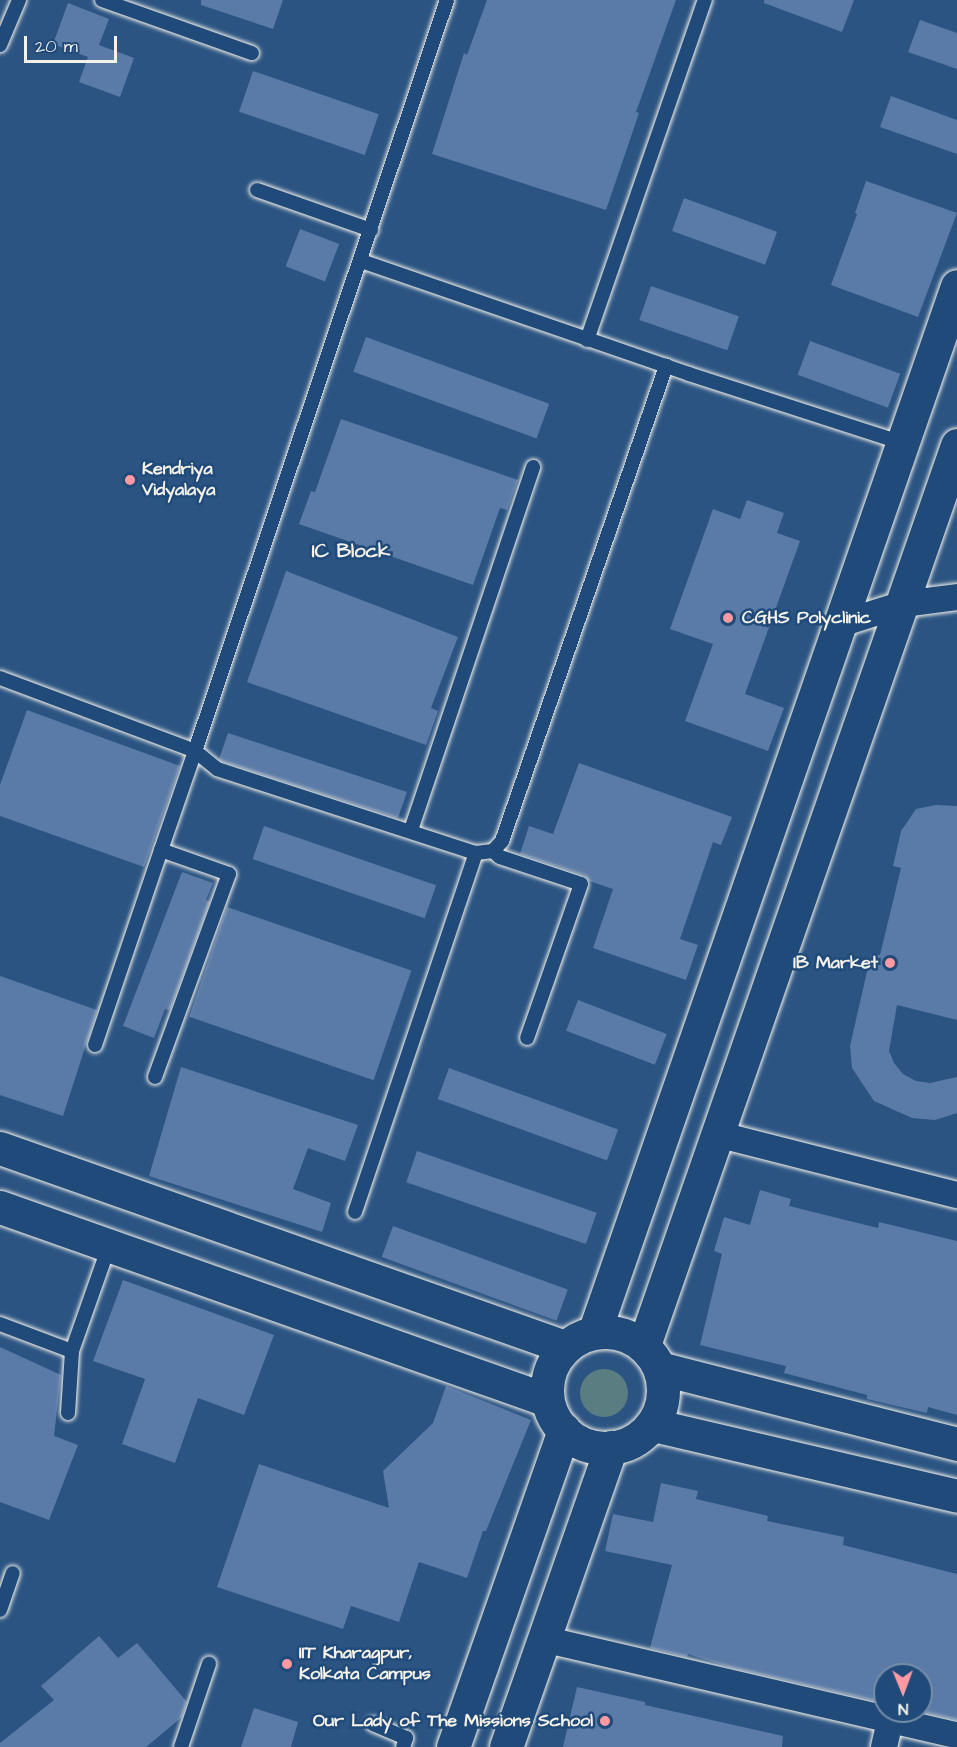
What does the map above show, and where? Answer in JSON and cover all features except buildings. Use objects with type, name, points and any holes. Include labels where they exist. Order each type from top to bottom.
[{"type":"street","points":[[579,1340],[840,624],[957,286]]},
{"type":"street","points":[[957,445],[717,1134],[652,1357],[664,1386],[662,1406],[652,1425],[638,1438],[611,1447],[598,1448],[579,1442],[554,1418],[548,1400],[547,1379],[554,1359],[579,1340],[607,1331],[626,1335],[652,1357],[957,1444]]},
{"type":"street","points":[[840,624],[903,604],[957,597]]},
{"type":"street","points":[[717,1134],[957,1195]]},
{"type":"street","points":[[0,1148],[579,1340]]},
{"type":"street","points":[[0,1207],[548,1400]]},
{"type":"street","points":[[652,1425],[957,1496]]},
{"type":"street","points":[[453,1747],[564,1430]]},
{"type":"street","points":[[506,1747],[611,1447]]},
{"type":"street","points":[[543,1639],[873,1716]]},
{"type":"street","points":[[884,1747],[889,1723]]},
{"type":"street","points":[[903,1723],[957,1735]]},
{"type":"lane","points":[[0,45],[19,0]]},
{"type":"lane","points":[[102,0],[252,53]]},
{"type":"lane","points":[[95,1045],[361,261],[447,0]]},
{"type":"lane","points":[[587,340],[705,0]]},
{"type":"lane","points":[[257,190],[371,230]]},
{"type":"lane","points":[[361,261],[587,340],[903,443]]},
{"type":"lane","points":[[0,678],[195,751],[217,769],[411,830],[476,853],[493,851],[502,841],[666,366]]},
{"type":"lane","points":[[411,830],[533,467]]},
{"type":"lane","points":[[155,1077],[229,873],[161,850]]},
{"type":"lane","points":[[493,851],[500,857],[581,884],[527,1038]]},
{"type":"lane","points":[[355,1212],[476,853]]},
{"type":"lane","points":[[69,1413],[72,1351],[109,1246]]},
{"type":"lane","points":[[0,1324],[72,1351]]},
{"type":"lane","points":[[0,1610],[13,1573]]},
{"type":"lane","points":[[181,1747],[209,1664]]},
{"type":"lane","points":[[373,1724],[406,1738],[403,1747]]},
{"type":"green space","points":[[604,1369],[621,1376],[628,1393],[621,1410],[604,1417],[587,1410],[580,1393],[587,1376]]},
{"type":"place","name":"Kendriya Vidyalaya","points":[[130,480]]},
{"type":"place","name":"CGHS Polyclinic","points":[[728,618]]},
{"type":"place","name":"IB Market","points":[[890,963]]},
{"type":"place","name":"IIT Kharagpur, Kolkata Campus","points":[[287,1664]]},
{"type":"place","name":"Our Lady of The Missions School","points":[[605,1721]]},
{"type":"district","name":"IC Block","points":[[351,551]]}]
